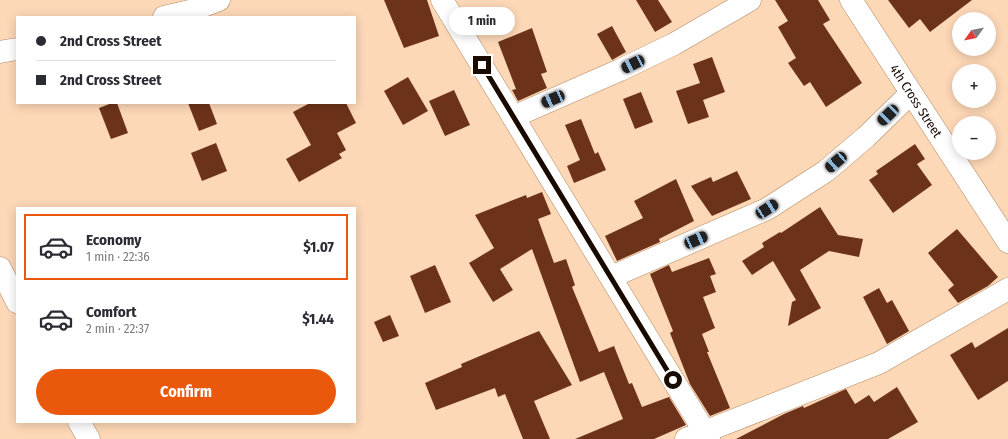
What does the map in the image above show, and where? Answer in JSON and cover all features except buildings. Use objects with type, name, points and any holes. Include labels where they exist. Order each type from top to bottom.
[{"type":"street","points":[[166,16],[190,6],[219,0]]},
{"type":"street","points":[[442,0],[611,278],[700,436],[879,363],[1008,289]]},
{"type":"street","points":[[513,116],[627,67],[674,44],[750,0]]},
{"type":"street","name":"4th Cross Street","points":[[851,0],[1008,242]]},
{"type":"street","points":[[0,52],[16,49]]},
{"type":"street","points":[[611,278],[767,209],[826,170],[866,137],[911,93]]},
{"type":"street","points":[[0,268],[16,300]]},
{"type":"street","points":[[80,423],[89,439]]},
{"type":"route","points":[[482,65],[673,380]]}]
